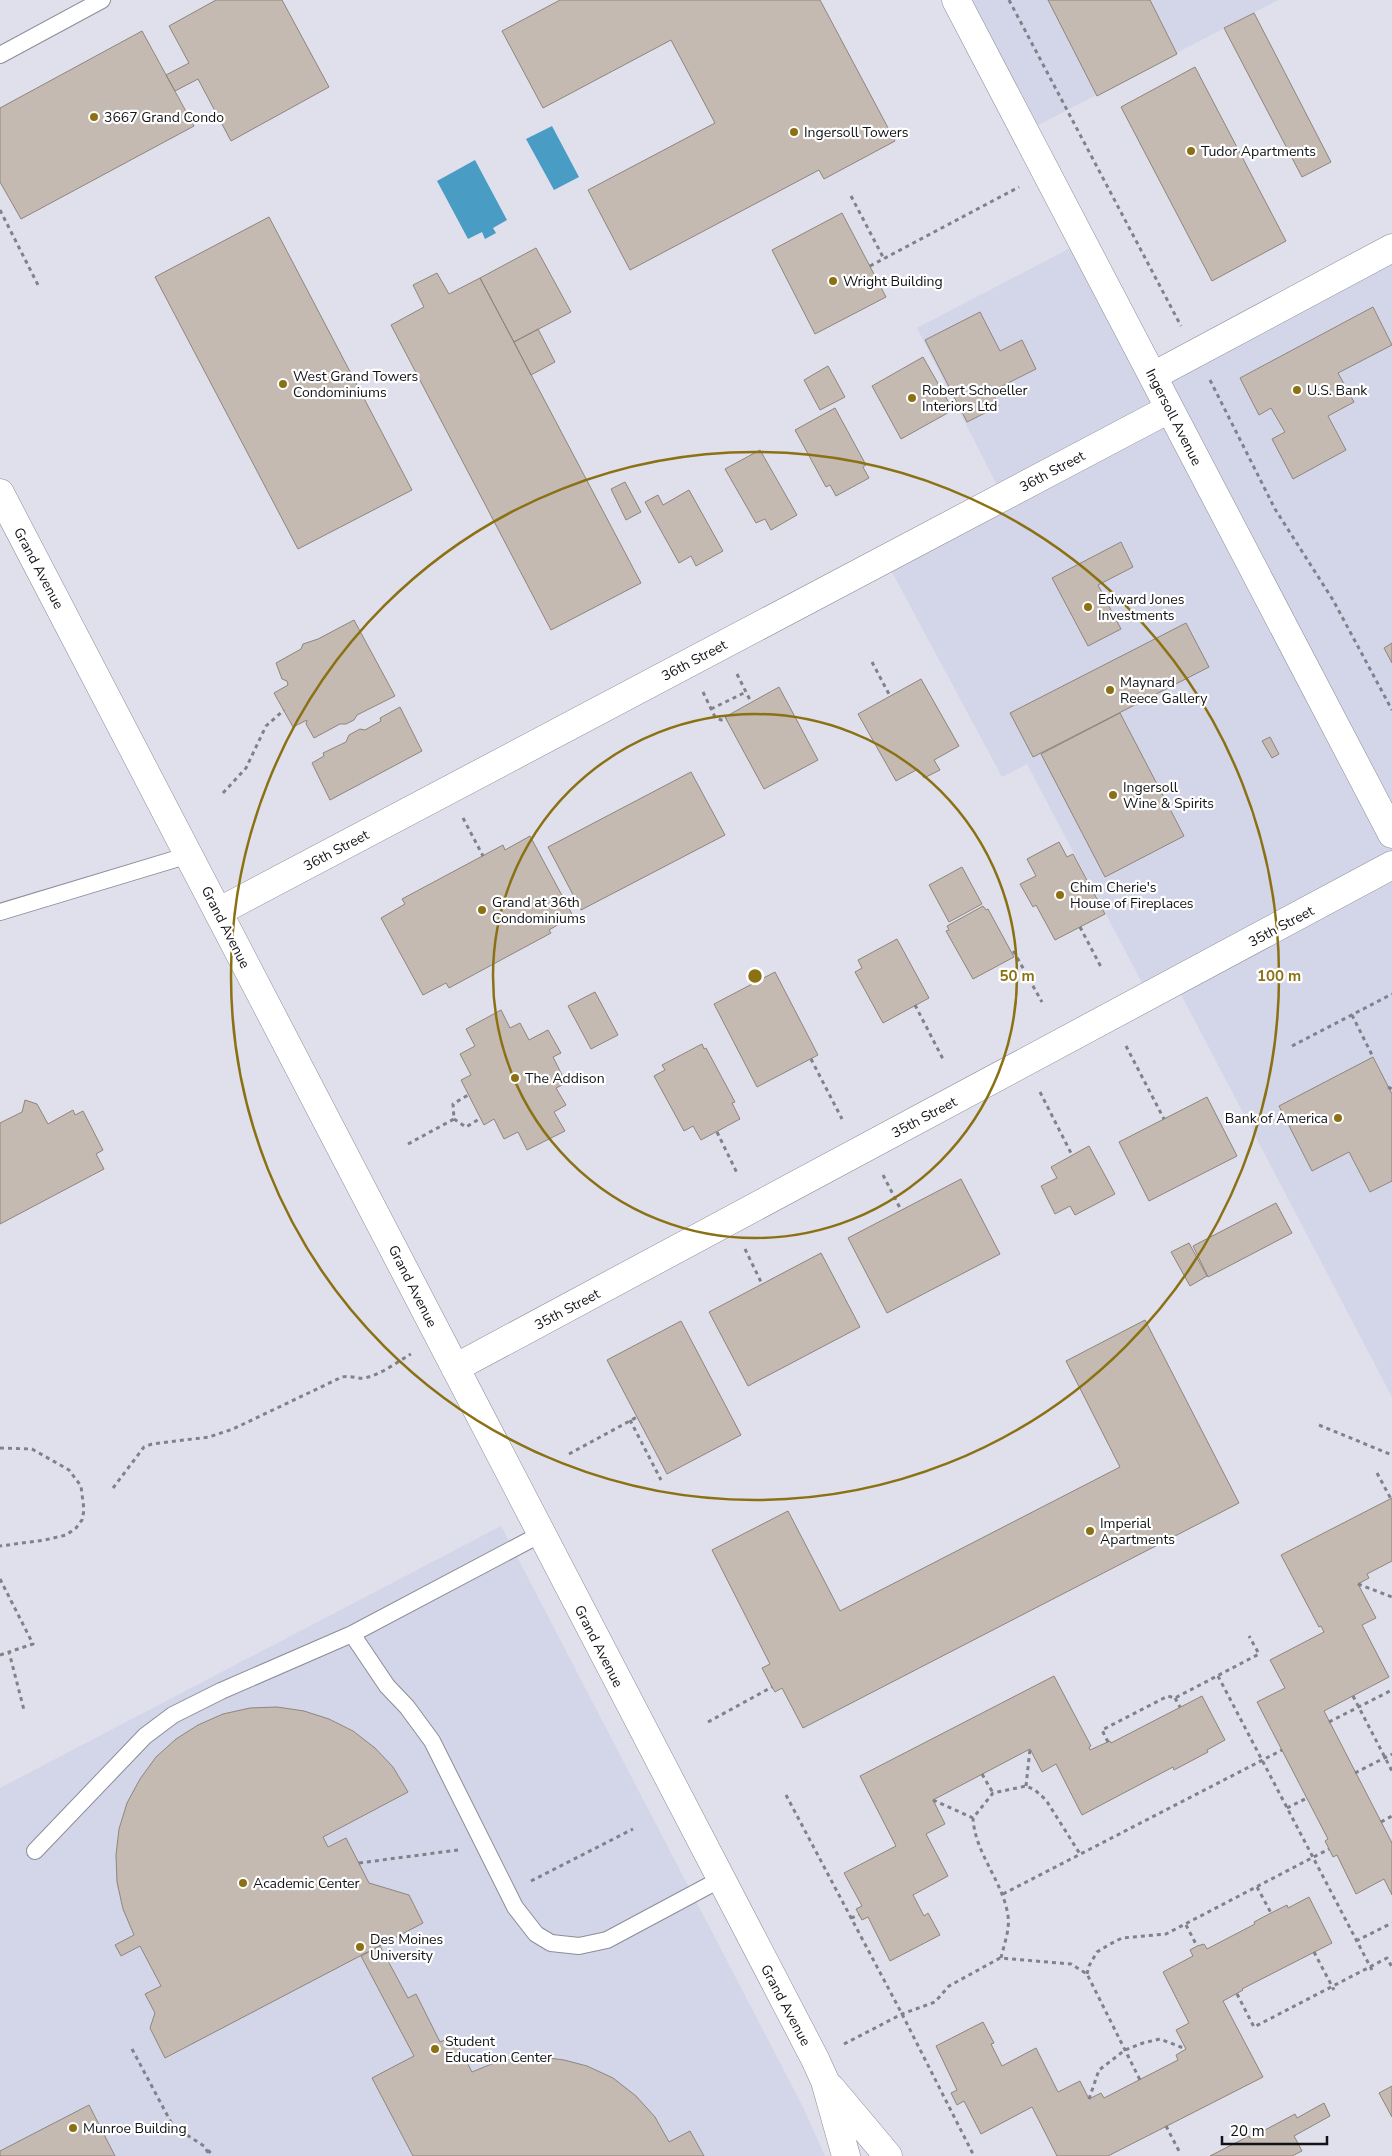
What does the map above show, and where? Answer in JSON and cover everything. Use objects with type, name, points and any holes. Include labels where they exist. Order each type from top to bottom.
[{"type":"main road","name":"Ingersoll Avenue","points":[[964,3],[1046,173],[1392,834]]},
{"type":"main road","points":[[1153,376],[1392,248]]},
{"type":"main road","name":"36th Street","points":[[218,912],[1169,408]]},
{"type":"main road","name":"Grand Avenue","points":[[0,493],[820,2070],[846,2156]]},
{"type":"main road","name":"35th Street","points":[[456,1368],[1392,865]]},
{"type":"main road","name":"Grand Avenue","points":[[820,2070],[888,2156]]},
{"type":"lane","points":[[0,55],[102,0]]},
{"type":"lane","points":[[0,912],[189,855]]},
{"type":"lane","points":[[35,1851],[145,1736],[173,1715],[221,1691],[352,1634],[541,1534]]},
{"type":"lane","points":[[352,1634],[387,1686],[432,1741],[515,1907],[536,1934],[551,1943],[579,1946],[607,1940],[721,1879]]},
{"type":"path","points":[[1009,0],[1181,326]]},
{"type":"path","points":[[870,266],[1046,173]]},
{"type":"path","points":[[851,196],[884,259]]},
{"type":"path","points":[[0,210],[39,287]]},
{"type":"path","points":[[1207,373],[1275,509],[1333,600],[1392,710]]},
{"type":"path","points":[[872,662],[890,696]]},
{"type":"path","points":[[733,666],[751,702]]},
{"type":"path","points":[[699,684],[717,719],[726,719]]},
{"type":"path","points":[[711,709],[746,692]]},
{"type":"path","points":[[223,793],[246,768],[266,726],[284,710]]},
{"type":"path","points":[[459,810],[483,856]]},
{"type":"path","points":[[1080,927],[1101,967]]},
{"type":"path","points":[[1012,954],[1014,952],[1042,1002]]},
{"type":"path","points":[[1292,1046],[1392,994]]},
{"type":"path","points":[[915,1005],[944,1061]]},
{"type":"path","points":[[1352,1015],[1373,1057]]},
{"type":"path","points":[[1126,1046],[1164,1119]]},
{"type":"path","points":[[810,1059],[842,1119]]},
{"type":"path","points":[[1040,1092],[1072,1155]]},
{"type":"path","points":[[454,1119],[453,1104],[468,1095]]},
{"type":"path","points":[[454,1119],[466,1127],[481,1118]]},
{"type":"path","points":[[408,1144],[454,1119]]},
{"type":"path","points":[[716,1132],[738,1175]]},
{"type":"path","points":[[884,1175],[901,1210]]},
{"type":"path","points":[[745,1249],[762,1284]]},
{"type":"path","points":[[113,1488],[144,1447],[152,1444],[210,1437],[233,1430],[342,1377],[349,1375],[366,1378],[383,1371],[440,1338]]},
{"type":"path","points":[[568,1454],[637,1417]]},
{"type":"path","points":[[630,1420],[661,1480]]},
{"type":"path","points":[[1319,1425],[1392,1455]]},
{"type":"path","points":[[0,1448],[32,1449],[61,1464],[69,1470],[81,1486],[84,1510],[82,1520],[76,1528],[66,1535],[0,1546]]},
{"type":"path","points":[[1377,1473],[1391,1499]]},
{"type":"path","points":[[0,1655],[33,1644],[1,1581]]},
{"type":"path","points":[[1358,1584],[1392,1597]]},
{"type":"path","points":[[1108,1742],[1102,1730],[1168,1696],[1175,1698],[1259,1654],[1249,1636]]},
{"type":"path","points":[[9,1652],[24,1710]]},
{"type":"path","points":[[1218,1676],[1371,1968]]},
{"type":"path","points":[[708,1722],[772,1687]]},
{"type":"path","points":[[1329,1722],[1392,1690]]},
{"type":"path","points":[[1353,1696],[1392,1771]]},
{"type":"path","points":[[1175,1698],[1180,1707]]},
{"type":"path","points":[[1026,1786],[1030,1749]]},
{"type":"path","points":[[1003,1894],[1282,1750]]},
{"type":"path","points":[[1356,1773],[1392,1754]]},
{"type":"path","points":[[982,1774],[993,1794]]},
{"type":"path","points":[[1000,1958],[1008,1928],[1008,1916],[1003,1894],[980,1847],[974,1830],[973,1818],[993,1794],[1026,1786],[1035,1790],[1046,1800],[1080,1854]]},
{"type":"path","points":[[786,1795],[902,2014],[974,2156]]},
{"type":"path","points":[[1287,1808],[1307,1798]]},
{"type":"path","points":[[934,1800],[973,1818]]},
{"type":"path","points":[[1381,1822],[1392,1816]]},
{"type":"path","points":[[508,1893],[633,1829]]},
{"type":"path","points":[[1087,1974],[1097,1952],[1110,1944],[1122,1938],[1159,1936],[1186,1925],[1329,1849]]},
{"type":"path","points":[[359,1863],[461,1850]]},
{"type":"path","points":[[1257,1887],[1270,1913]]},
{"type":"path","points":[[851,1918],[859,1915]]},
{"type":"path","points":[[1356,1941],[1392,1923]]},
{"type":"path","points":[[1186,1925],[1197,1946]]},
{"type":"path","points":[[1314,1952],[1333,1988]]},
{"type":"path","points":[[820,2070],[902,2014],[935,2002],[949,1986],[1000,1958],[1071,1964],[1087,1974],[1140,2080]]},
{"type":"path","points":[[1237,1994],[1254,2027],[1333,1988],[1387,1958],[1392,1967]]},
{"type":"path","points":[[1089,2099],[1099,2070],[1125,2050],[1160,2039],[1186,2049]]},
{"type":"path","points":[[132,2049],[174,2126],[204,2146],[212,2156]]},
{"type":"path","points":[[1166,2126],[1179,2151]]},
{"type":"shaded area","points":[[956,0],[1278,0],[1025,132]]},
{"type":"shaded area","points":[[1082,242],[1153,376],[1392,248],[1392,1397],[1175,983],[1149,996],[1027,764],[1002,777],[885,559],[1003,497],[917,328]]},
{"type":"shaded area","name":"Des Moines University","points":[[501,1526],[803,2107],[825,2156],[0,2156],[0,1788]]},
{"type":"water","points":[[552,126],[579,177],[554,190],[526,139]]},
{"type":"water","points":[[475,160],[507,220],[493,228],[496,233],[485,239],[482,232],[468,239],[437,181]]},
{"type":"building","points":[[216,0],[282,0],[329,87],[231,141],[198,79],[175,91],[166,75],[189,63],[169,26]]},
{"type":"building","name":"Ingersoll Towers","points":[[560,0],[820,0],[895,141],[824,179],[819,170],[630,270],[588,190],[715,123],[671,40],[543,108],[502,31]]},
{"type":"building","points":[[1048,0],[1150,0],[1177,54],[1097,96]]},
{"type":"building","points":[[1254,13],[1331,162],[1302,177],[1224,28]]},
{"type":"building","name":"3667 Grand Condo","points":[[142,31],[194,126],[21,219],[0,182],[0,108]]},
{"type":"building","name":"Tudor Apartments","points":[[1195,67],[1286,241],[1212,281],[1121,107]]},
{"type":"building","name":"Wright Building","points":[[842,213],[886,297],[815,334],[772,250]]},
{"type":"building","name":"West Grand Towers Condominiums","points":[[269,217],[412,490],[298,549],[155,277]]},
{"type":"building","points":[[536,248],[571,312],[514,342],[480,278]]},
{"type":"building","points":[[437,273],[449,294],[480,278],[641,583],[551,630],[391,325],[424,307],[413,285]]},
{"type":"building","name":"U.S. Bank","points":[[1373,307],[1392,345],[1338,373],[1354,402],[1328,416],[1346,450],[1293,479],[1272,439],[1285,432],[1271,408],[1259,415],[1240,378]]},
{"type":"building","points":[[980,312],[1000,351],[1022,340],[1036,369],[992,391],[999,406],[967,422],[925,340]]},
{"type":"building","points":[[538,329],[555,362],[531,375],[514,342]]},
{"type":"building","name":"Robert Schoeller Interiors Ltd","points":[[923,357],[953,410],[901,439],[872,386]]},
{"type":"building","points":[[828,366],[845,397],[820,410],[804,380]]},
{"type":"building","points":[[835,408],[866,465],[863,467],[869,478],[836,496],[830,485],[826,487],[795,430]]},
{"type":"building","points":[[760,450],[797,515],[771,530],[765,519],[756,523],[725,469]]},
{"type":"building","points":[[625,482],[641,512],[626,520],[611,489]]},
{"type":"building","points":[[689,490],[723,551],[696,566],[691,556],[679,563],[645,502],[658,495],[663,505]]},
{"type":"building","name":"Edward Jones Investments","points":[[1121,542],[1133,567],[1098,585],[1121,629],[1088,646],[1052,578]]},
{"type":"building","points":[[354,620],[395,696],[357,715],[354,720],[346,724],[340,724],[314,738],[306,724],[307,720],[293,727],[274,693],[288,685],[287,681],[282,679],[276,663],[301,649],[303,644],[318,639]]},
{"type":"building","name":"Maynard Reece Gallery","points":[[1186,623],[1209,667],[1033,757],[1010,713]]},
{"type":"building","points":[[1392,643],[1392,663],[1384,648]]},
{"type":"building","points":[[921,679],[959,746],[934,760],[940,770],[924,778],[918,769],[896,781],[858,714]]},
{"type":"building","points":[[779,687],[818,760],[764,789],[725,717]]},
{"type":"building","points":[[400,707],[422,751],[330,800],[312,763],[324,756],[323,753],[346,742],[349,735],[360,729],[365,730],[381,721],[380,718]]},
{"type":"building","name":"Ingersoll Wine & Spirits","points":[[1120,713],[1184,836],[1105,877],[1041,754]]},
{"type":"building","points":[[1270,737],[1279,754],[1272,758],[1262,741]]},
{"type":"building","points":[[691,772],[725,835],[581,910],[548,847]]},
{"type":"building","name":"Grand at 36th Condominiums","points":[[530,836],[573,916],[549,930],[551,933],[449,988],[446,983],[423,995],[381,918],[405,904],[402,899],[503,845],[505,850]]},
{"type":"building","name":"Chim Cherie's House of Fireplaces","points":[[1059,842],[1067,857],[1073,854],[1105,914],[1055,940],[1036,905],[1033,907],[1020,884],[1036,876],[1027,859]]},
{"type":"building","points":[[962,867],[982,904],[949,922],[929,885]]},
{"type":"building","points":[[983,906],[986,910],[988,909],[1014,957],[973,979],[946,931],[949,930],[947,926]]},
{"type":"building","points":[[897,939],[929,998],[883,1023],[855,972],[862,968],[858,960]]},
{"type":"building","points":[[775,972],[818,1055],[757,1087],[714,1004]]},
{"type":"building","points":[[595,992],[618,1035],[591,1049],[568,1006]]},
{"type":"building","name":"The Addison","points":[[501,1010],[510,1028],[520,1023],[529,1040],[548,1030],[561,1053],[553,1057],[566,1083],[556,1088],[566,1105],[554,1112],[565,1131],[527,1150],[518,1132],[504,1139],[494,1119],[484,1125],[461,1080],[471,1075],[460,1054],[475,1046],[466,1029]]},
{"type":"building","points":[[702,1044],[735,1102],[732,1103],[740,1119],[701,1140],[693,1126],[684,1131],[654,1076],[665,1070],[662,1065]]},
{"type":"building","name":"Bank of America","points":[[1373,1057],[1392,1094],[1392,1181],[1370,1192],[1349,1152],[1312,1171],[1279,1106]]},
{"type":"building","points":[[1207,1097],[1237,1156],[1149,1201],[1119,1142]]},
{"type":"building","points":[[25,1100],[37,1104],[48,1124],[73,1110],[75,1115],[83,1111],[103,1150],[96,1154],[104,1169],[0,1224],[0,1123],[22,1112]]},
{"type":"building","points":[[1089,1146],[1115,1194],[1075,1215],[1070,1206],[1055,1214],[1041,1186],[1057,1178],[1051,1167]]},
{"type":"building","points":[[961,1179],[1000,1254],[887,1313],[848,1238]]},
{"type":"building","points":[[1276,1203],[1292,1233],[1208,1277],[1193,1246]]},
{"type":"building","points":[[1189,1243],[1207,1276],[1190,1286],[1171,1252]]},
{"type":"building","points":[[821,1253],[860,1327],[748,1386],[709,1312]]},
{"type":"building","name":"Imperial Apartments","points":[[1145,1320],[1239,1503],[803,1728],[782,1688],[775,1692],[762,1668],[770,1664],[712,1550],[788,1511],[840,1611],[1120,1467],[1066,1361]]},
{"type":"building","points":[[681,1321],[741,1435],[667,1474],[607,1360]]},
{"type":"building","points":[[1392,1498],[1392,1561],[1367,1574],[1369,1578],[1358,1584],[1376,1618],[1362,1625],[1389,1677],[1324,1711],[1392,1843],[1392,1895],[1384,1879],[1356,1894],[1337,1855],[1333,1857],[1325,1841],[1328,1839],[1257,1702],[1285,1688],[1270,1660],[1324,1632],[1321,1626],[1319,1627],[1281,1555]]},
{"type":"building","points":[[1054,1676],[1091,1746],[1089,1747],[1090,1750],[1110,1741],[1111,1743],[1202,1696],[1225,1740],[1207,1750],[1208,1752],[1174,1770],[1173,1767],[1082,1815],[1056,1764],[1042,1772],[1030,1749],[933,1800],[945,1824],[926,1834],[948,1876],[913,1895],[924,1916],[928,1913],[940,1935],[890,1961],[868,1917],[862,1920],[856,1909],[862,1906],[844,1873],[896,1846],[860,1776]]},
{"type":"building","name":"Academic Center","points":[[277,1707],[304,1711],[329,1719],[353,1731],[375,1748],[393,1767],[408,1792],[323,1837],[328,1847],[346,1838],[369,1883],[409,1895],[423,1923],[165,2058],[150,2028],[155,2013],[145,1994],[161,1986],[140,1946],[121,1956],[115,1945],[134,1935],[123,1909],[117,1882],[116,1855],[119,1829],[127,1803],[140,1779],[156,1757],[176,1739],[198,1725],[223,1714],[250,1708]]},
{"type":"building","points":[[1309,1897],[1332,1943],[1242,1989],[1223,2001],[1263,2077],[1108,2156],[1057,2156],[1032,2107],[981,2134],[964,2101],[957,2105],[951,2093],[957,2090],[936,2046],[983,2022],[994,2043],[991,2044],[1002,2066],[1036,2048],[1058,2092],[1080,2081],[1089,2099],[1101,2093],[1104,2098],[1178,2060],[1176,2055],[1186,2049],[1176,2030],[1189,2023],[1163,1972],[1193,1956],[1190,1950],[1197,1946],[1204,1944],[1207,1949],[1255,1924],[1254,1922],[1271,1913],[1287,1905],[1288,1908]]},
{"type":"building","name":"Student Education Center","points":[[380,1946],[408,1998],[416,1994],[440,2042],[453,2036],[472,2072],[494,2063],[517,2058],[541,2057],[587,2066],[613,2078],[636,2096],[655,2117],[669,2142],[690,2131],[704,2156],[413,2156],[372,2078],[414,2056],[361,1956]]},
{"type":"building","points":[[1392,2086],[1392,2117],[1379,2093]]},
{"type":"building","points":[[1324,2103],[1330,2116],[1294,2136],[1302,2151],[1292,2156],[1210,2156],[1249,2136],[1250,2138],[1295,2114],[1297,2118]]},
{"type":"building","name":"Munroe Building","points":[[89,2105],[115,2156],[0,2156],[0,2151]]},
{"type":"place","name":"3667 Grand Condo","points":[[94,117]]},
{"type":"place","name":"Ingersoll Towers","points":[[794,132]]},
{"type":"place","name":"Tudor Apartments","points":[[1191,151]]},
{"type":"place","name":"Wright Building","points":[[833,281]]},
{"type":"place","name":"West Grand Towers Condominiums","points":[[283,384]]},
{"type":"place","name":"U.S. Bank","points":[[1297,390]]},
{"type":"place","name":"Robert Schoeller Interiors Ltd","points":[[912,398]]},
{"type":"place","name":"Edward Jones Investments","points":[[1088,607]]},
{"type":"place","name":"Maynard Reece Gallery","points":[[1110,690]]},
{"type":"place","name":"Ingersoll Wine & Spirits","points":[[1113,795]]},
{"type":"place","name":"Chim Cherie's House of Fireplaces","points":[[1060,895]]},
{"type":"place","name":"Grand at 36th Condominiums","points":[[482,910]]},
{"type":"place","name":"The Addison","points":[[515,1078]]},
{"type":"place","name":"Bank of America","points":[[1338,1118]]},
{"type":"place","name":"Imperial Apartments","points":[[1090,1531]]},
{"type":"place","name":"Academic Center","points":[[243,1883]]},
{"type":"place","name":"Des Moines University","points":[[360,1947]]},
{"type":"place","name":"Student Education Center","points":[[435,2049]]},
{"type":"place","name":"Munroe Building","points":[[73,2128]]}]
